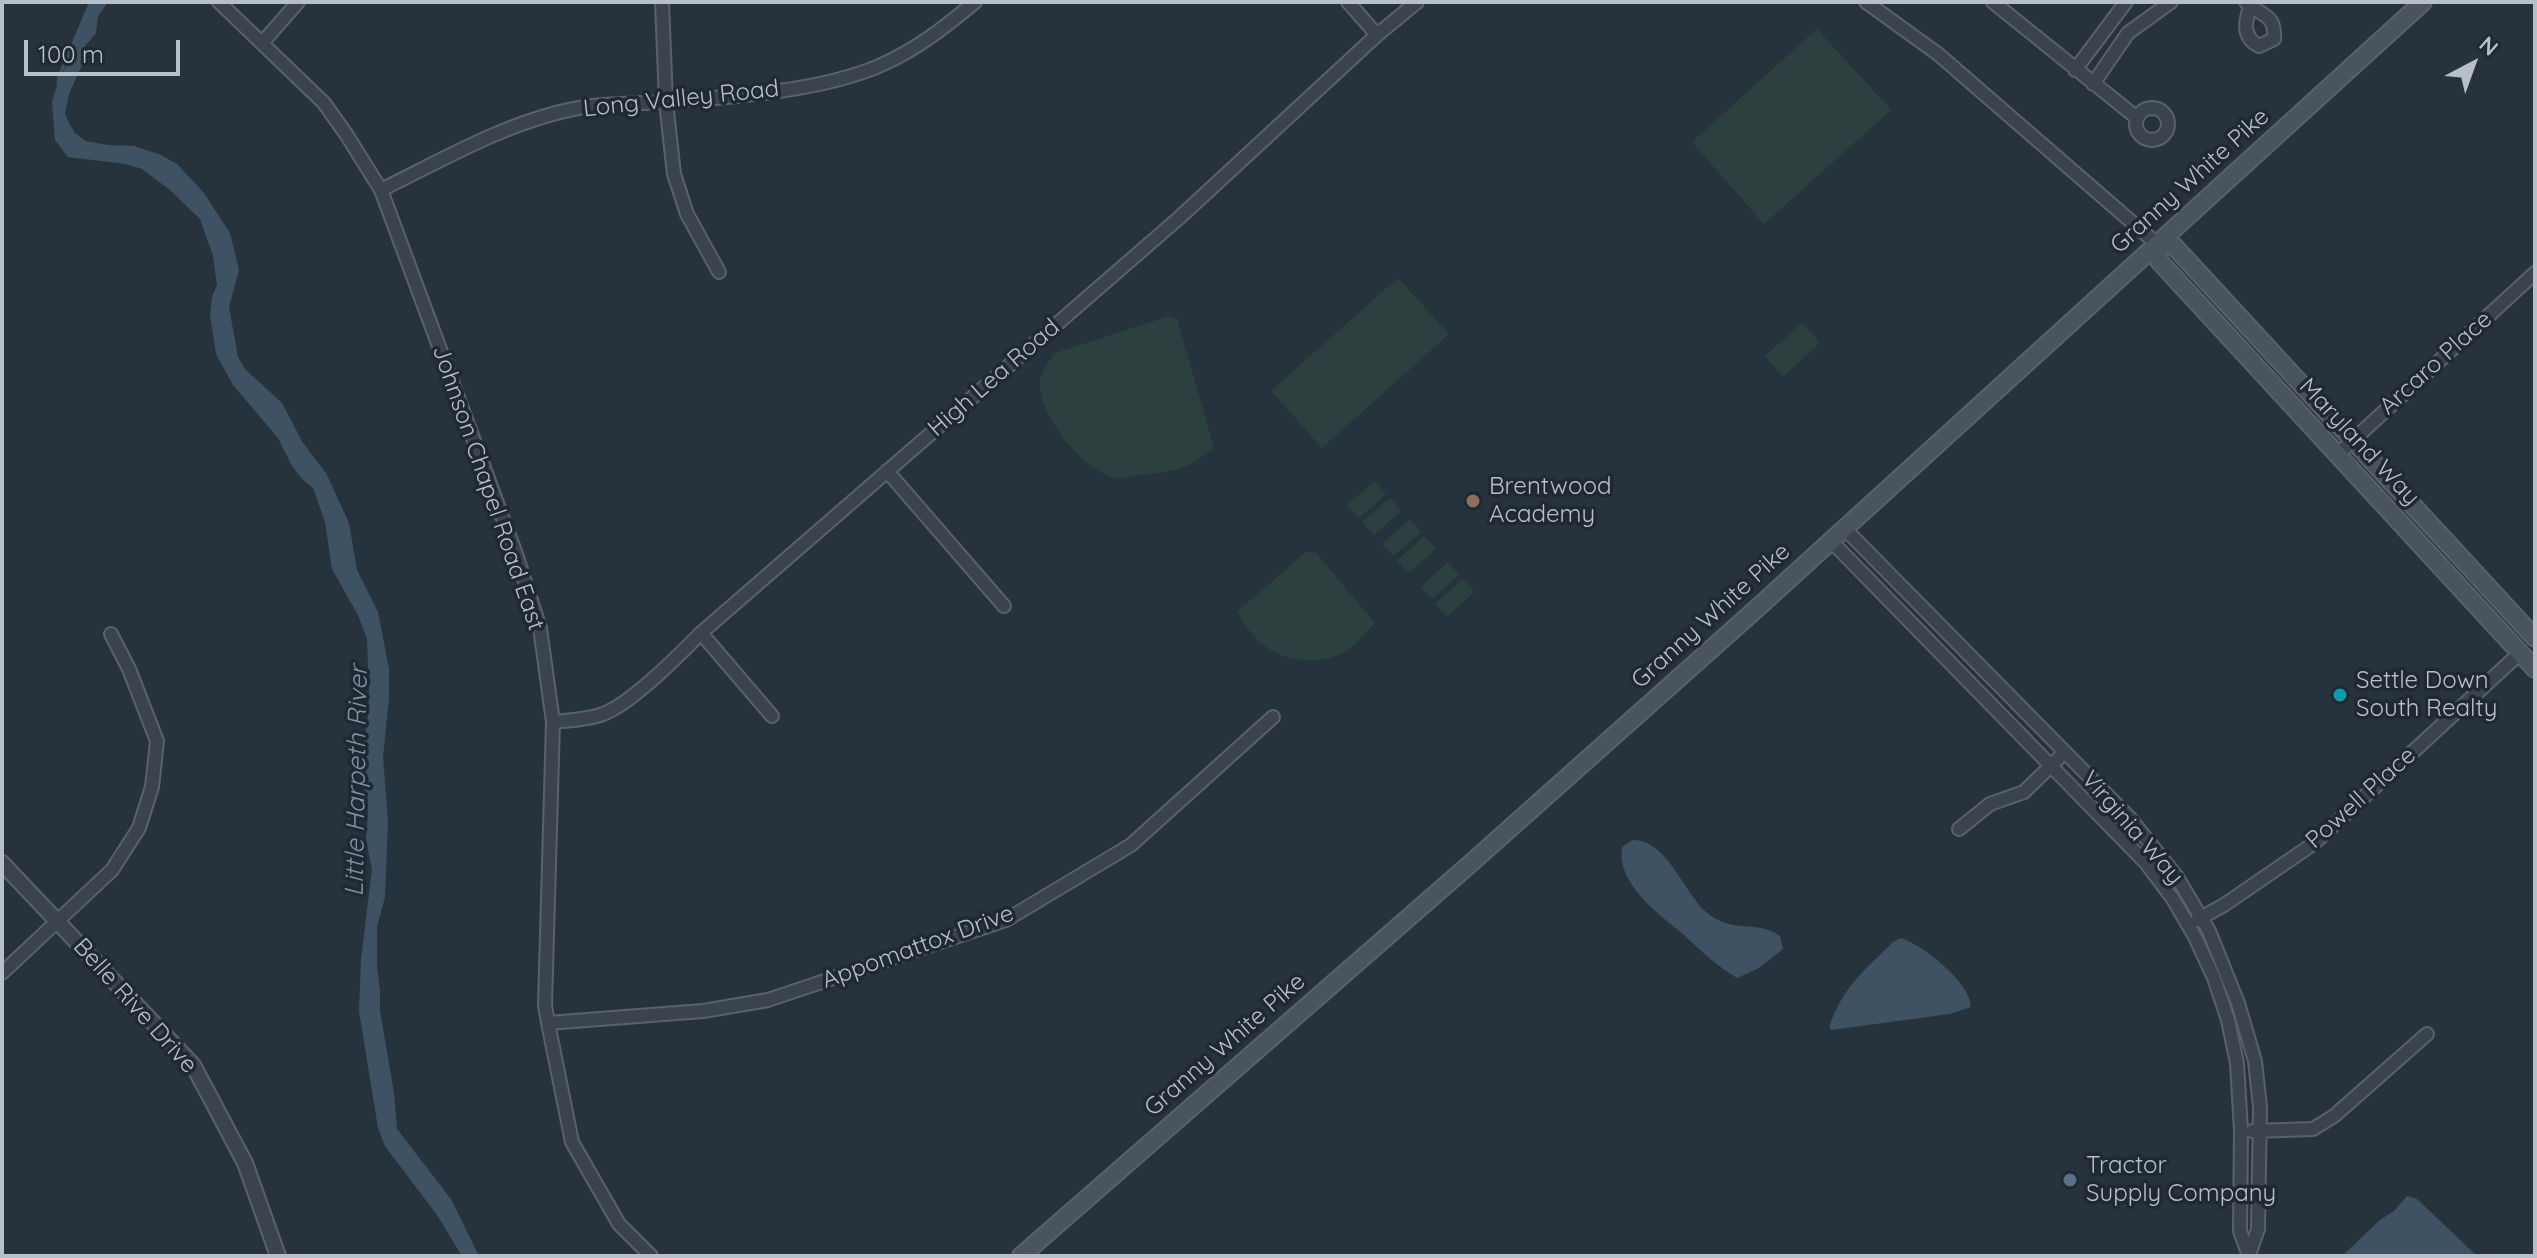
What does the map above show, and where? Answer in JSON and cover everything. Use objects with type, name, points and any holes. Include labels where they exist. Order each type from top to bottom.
[{"type":"main road","name":"Granny White Pike","points":[[1021,1256],[1470,864],[1831,541],[2423,2]]},
{"type":"main road","name":"Maryland Way","points":[[2535,639],[2174,246],[2157,244],[2159,261],[2535,669]]},
{"type":"main road","points":[[2520,653],[2535,639]]},
{"type":"street","name":"Johnson Chapel Road East","points":[[219,2],[324,103],[381,190],[516,554],[540,628],[553,722],[545,1005],[548,1023],[572,1142],[619,1224],[651,1256]]},
{"type":"street","points":[[263,42],[298,2]]},
{"type":"street","points":[[662,2],[666,102],[674,174],[687,214],[719,272]]},
{"type":"street","name":"Long Valley Road","points":[[381,190],[474,144],[528,122],[584,107],[795,88],[878,66],[936,35],[975,2]]},
{"type":"street","points":[[1348,2],[1377,35]]},
{"type":"street","name":"High Lea Road","points":[[553,722],[604,714],[663,669],[1179,218],[1377,35],[1417,2]]},
{"type":"street","name":"Maryland Way","points":[[1866,2],[1938,54],[2157,244]]},
{"type":"street","points":[[1993,2],[2009,7],[2075,70],[2137,118]]},
{"type":"street","points":[[2075,70],[2126,2]]},
{"type":"street","points":[[2093,84],[2128,33],[2171,2]]},
{"type":"street","name":"Arcaro Place","points":[[2337,455],[2535,273]]},
{"type":"street","points":[[887,471],[1004,606]]},
{"type":"street","name":"Virginia Way","points":[[1844,528],[2129,817],[2160,854],[2202,917],[2227,973],[2255,1061],[2260,1131],[2258,1229],[2249,1256]]},
{"type":"street","name":"Virginia Way","points":[[1831,541],[2146,863],[2188,924],[2214,978],[2228,1020],[2237,1063],[2241,1131],[2240,1231],[2249,1256]]},
{"type":"street","points":[[701,633],[772,716]]},
{"type":"street","points":[[2,973],[112,870],[139,828],[152,787],[157,741],[129,669],[111,634]]},
{"type":"street","name":"Powell Place","points":[[2188,924],[2224,905],[2313,844],[2520,653]]},
{"type":"street","name":"Appomattox Drive","points":[[548,1023],[703,1011],[768,1000],[1006,920],[1131,845],[1273,717]]},
{"type":"street","points":[[1959,829],[1990,804],[2024,792],[2065,752]]},
{"type":"street","name":"Belle Rive Drive","points":[[2,863],[193,1065],[245,1163],[278,1256]]},
{"type":"street","points":[[2241,1131],[2313,1129],[2334,1116],[2427,1034]]},
{"type":"green space","points":[[1817,29],[1891,110],[1764,224],[1692,142]]},
{"type":"green space","points":[[1398,278],[1449,334],[1322,448],[1271,391]]},
{"type":"green space","points":[[1170,316],[1177,319],[1214,448],[1187,466],[1172,471],[1116,478],[1090,465],[1064,439],[1041,394],[1042,373],[1055,353]]},
{"type":"green space","points":[[1802,323],[1820,343],[1783,377],[1765,356]]},
{"type":"green space","points":[[1375,481],[1386,494],[1359,518],[1347,505]]},
{"type":"green space","points":[[1390,498],[1401,511],[1374,535],[1362,522]]},
{"type":"green space","points":[[1410,519],[1421,532],[1393,556],[1382,544]]},
{"type":"green space","points":[[1424,536],[1436,549],[1408,573],[1397,561]]},
{"type":"green space","points":[[1306,552],[1316,553],[1375,623],[1356,644],[1324,659],[1294,659],[1274,652],[1257,639],[1237,612]]},
{"type":"green space","points":[[1448,562],[1459,575],[1432,599],[1421,587]]},
{"type":"green space","points":[[1463,579],[1474,592],[1447,617],[1435,604]]},
{"type":"water","points":[[89,2],[108,2],[98,16],[96,33],[85,46],[82,65],[69,94],[65,113],[69,123],[75,133],[86,141],[134,146],[177,164],[204,193],[230,233],[239,270],[229,307],[238,357],[245,369],[282,403],[303,443],[326,473],[349,523],[357,570],[378,612],[389,669],[389,698],[383,757],[388,822],[385,897],[377,927],[377,965],[380,1011],[397,1129],[451,1199],[479,1256],[462,1256],[437,1215],[385,1146],[378,1128],[359,1011],[361,960],[372,869],[366,840],[368,812],[363,785],[369,690],[367,639],[358,615],[332,569],[325,522],[313,488],[302,479],[278,438],[233,385],[216,354],[210,315],[217,285],[213,256],[200,219],[142,169],[68,157],[55,140],[52,102]]},
{"type":"water","points":[[1632,840],[1644,842],[1664,856],[1705,911],[1724,923],[1771,931],[1780,936],[1783,949],[1759,968],[1737,978],[1709,958],[1652,908],[1632,886],[1622,861],[1622,847]]},
{"type":"water","points":[[1901,938],[1921,948],[1955,976],[1969,997],[1971,1007],[1950,1014],[1831,1030],[1829,1027],[1848,990],[1893,942]]},
{"type":"water","points":[[2407,1196],[2417,1199],[2477,1256],[2342,1256]]},
{"type":"waterway","name":"Little Harpeth River","points":[[58,84],[69,54]]},
{"type":"place","name":"Brentwood Academy","points":[[1473,501]]},
{"type":"place","name":"Settle Down South Realty","points":[[2340,695]]},
{"type":"place","name":"Tractor Supply Company","points":[[2070,1180]]}]
